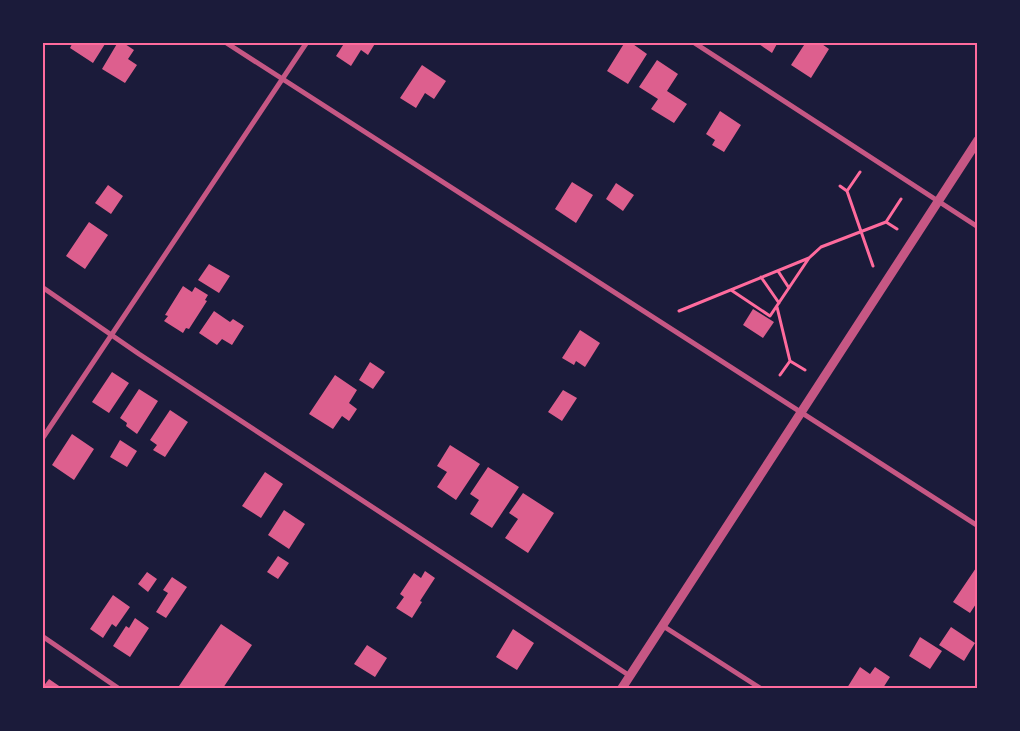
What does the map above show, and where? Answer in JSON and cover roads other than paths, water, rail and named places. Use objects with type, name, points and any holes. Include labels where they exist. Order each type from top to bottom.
[{"type":"street","points":[[225,42],[978,526]]},
{"type":"street","points":[[42,439],[307,42]]},
{"type":"street","points":[[693,42],[978,227]]},
{"type":"street","points":[[622,688],[978,140]]},
{"type":"street","points":[[42,287],[139,354],[630,676]]},
{"type":"street","points":[[663,626],[760,688]]},
{"type":"street","points":[[42,636],[118,688]]}]
